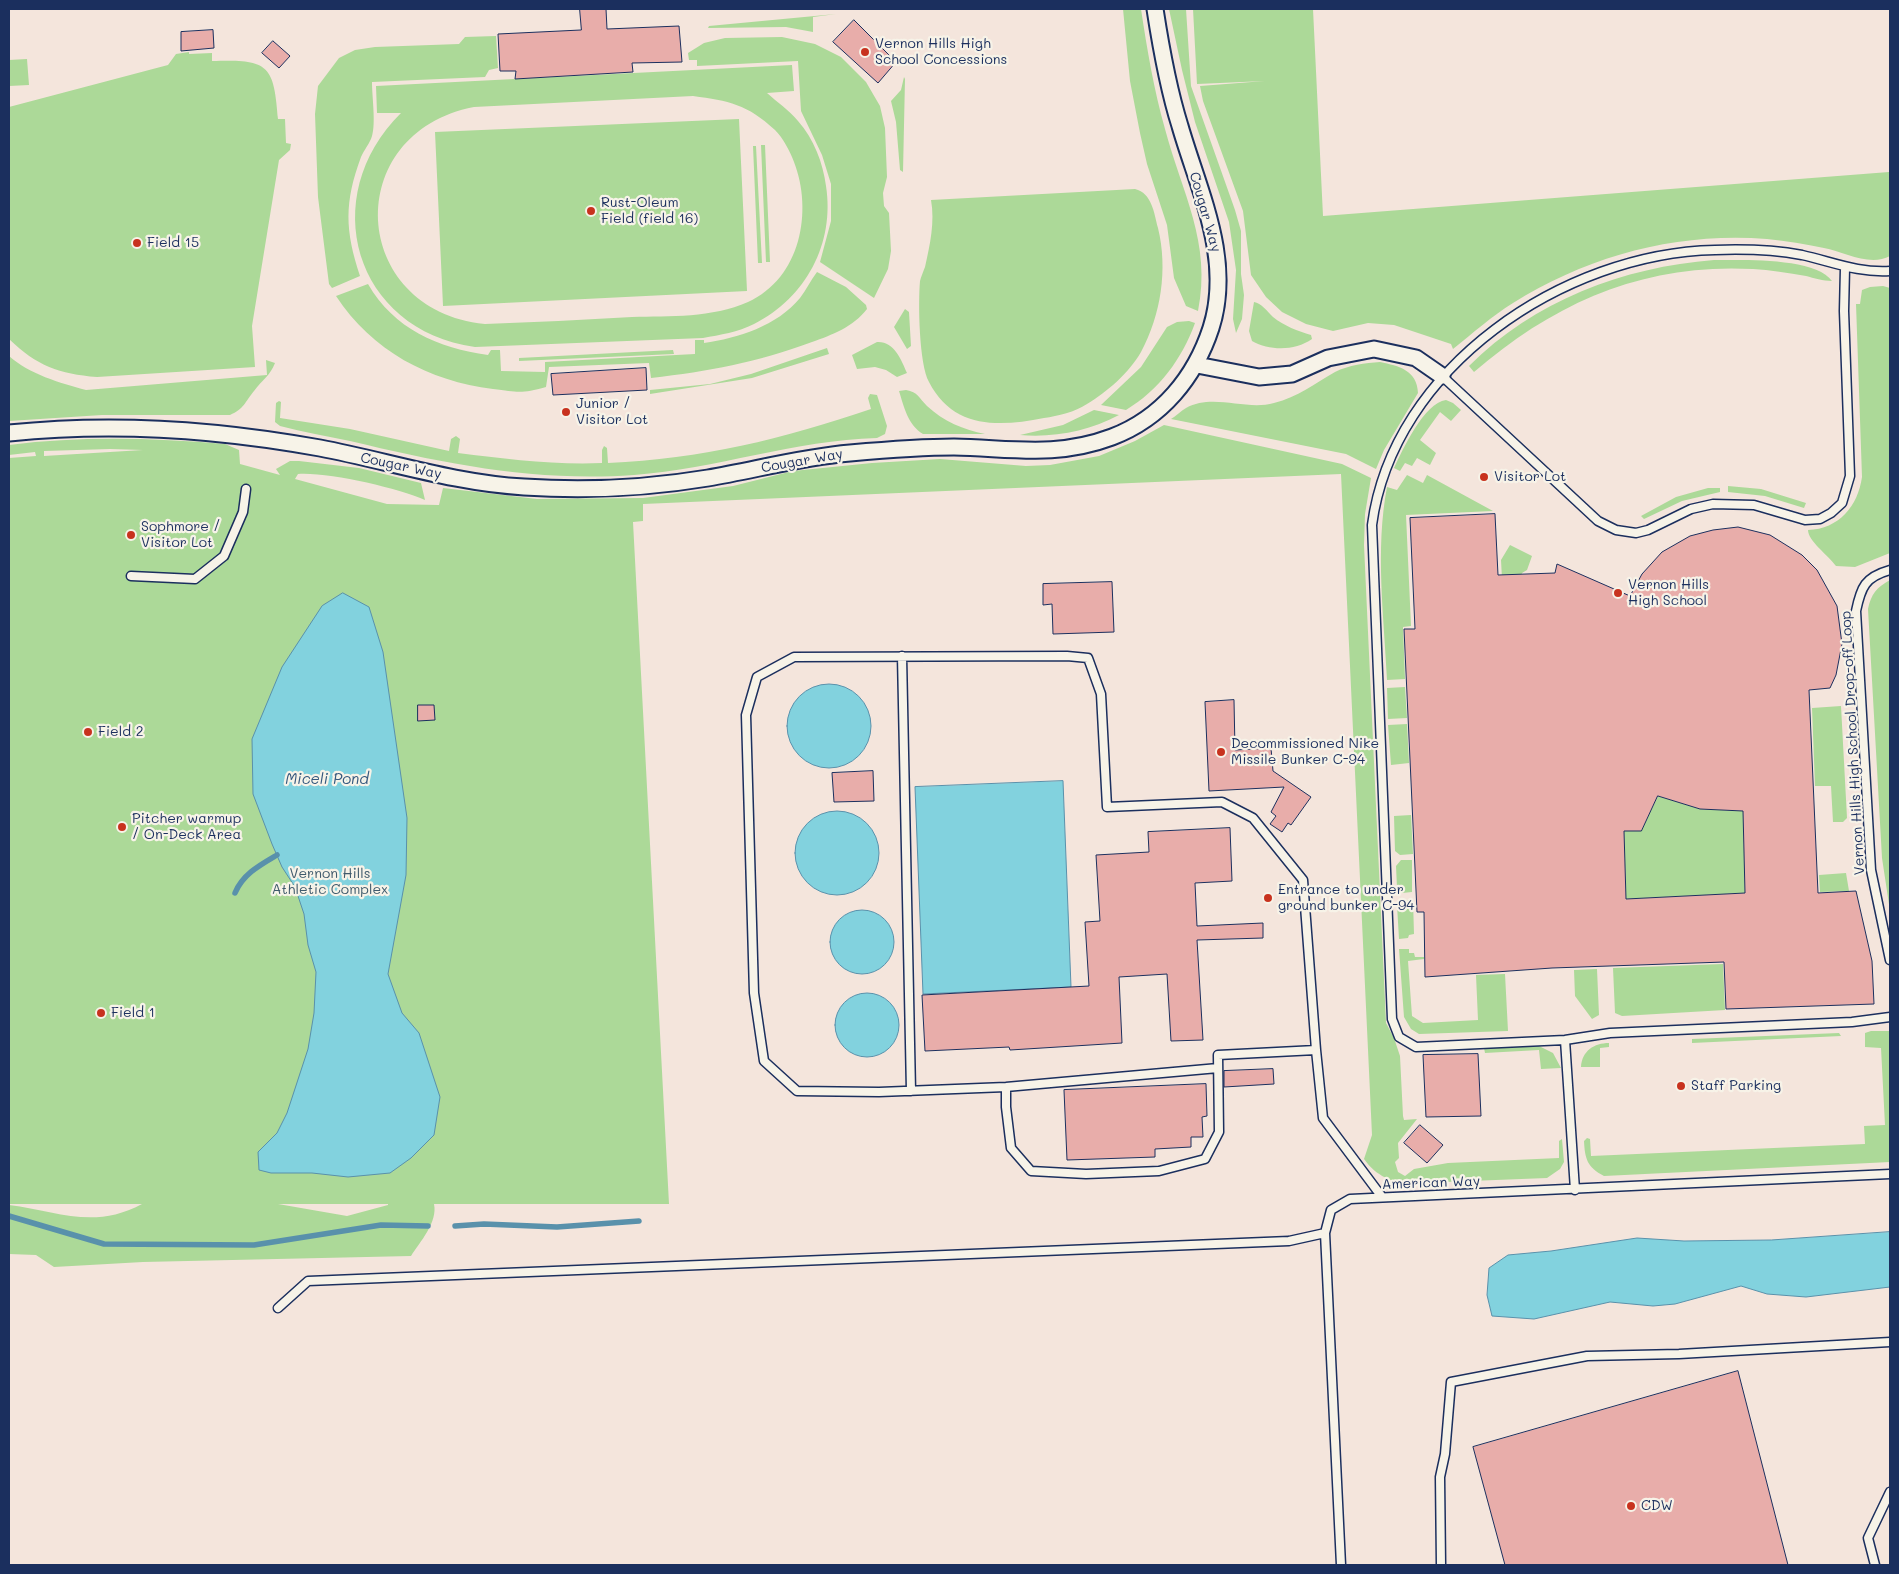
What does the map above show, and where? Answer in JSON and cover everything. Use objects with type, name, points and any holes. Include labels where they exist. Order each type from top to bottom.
[{"type":"street","name":"Cougar Way","points":[[12,433],[84,427],[187,429],[249,436],[323,449],[438,475],[523,487],[642,486],[705,479],[816,457],[848,453],[952,447],[1031,452],[1073,448],[1114,436],[1146,419],[1180,390],[1197,365],[1212,326],[1215,308],[1218,257],[1209,218],[1178,122],[1164,65],[1155,9]]},
{"type":"street","points":[[1197,365],[1259,377],[1292,374],[1328,358],[1374,349],[1416,358],[1442,376]]},
{"type":"lane","points":[[1890,271],[1870,272],[1845,268],[1801,255],[1756,250],[1678,252],[1635,262],[1592,276],[1536,303],[1478,344],[1442,376],[1421,403],[1397,441],[1386,464],[1375,498],[1372,525],[1392,1019],[1399,1037],[1416,1047],[1565,1040],[1610,1033],[1852,1022],[1890,1017]]},
{"type":"lane","points":[[1442,376],[1598,522],[1616,530],[1636,533],[1648,530],[1690,510],[1713,504],[1754,506],[1805,520],[1820,519],[1831,513],[1838,506],[1844,497],[1850,476],[1844,311],[1845,268]]},
{"type":"lane","points":[[131,576],[195,579],[224,556],[243,512],[246,489]]},
{"type":"lane","name":"Vernon Hills High School Drop-off Loop","points":[[1890,570],[1875,574],[1861,589],[1856,611],[1871,870],[1890,960]]},
{"type":"lane","points":[[902,656],[911,1091]]},
{"type":"lane","points":[[1218,1068],[1006,1087],[911,1091],[797,1091],[764,1061],[754,993],[746,715],[757,677],[794,657],[1067,656],[1088,658],[1101,694],[1107,807],[1222,802],[1254,818],[1303,880],[1323,1118],[1382,1197]]},
{"type":"lane","points":[[1565,1040],[1574,1190]]},
{"type":"lane","points":[[1006,1087],[1006,1107],[1011,1148],[1031,1171],[1086,1174],[1159,1171],[1205,1158],[1219,1132],[1218,1055],[1316,1050]]},
{"type":"lane","name":"American Way","points":[[1341,1565],[1325,1233],[1331,1210],[1350,1199],[1890,1174]]},
{"type":"lane","points":[[278,1308],[308,1281],[1279,1242],[1325,1233]]},
{"type":"lane","points":[[1441,1565],[1440,1477],[1445,1454],[1451,1382],[1587,1356],[1679,1354],[1890,1342]]},
{"type":"lane","points":[[1875,1565],[1868,1538],[1890,1492]]},
{"type":"green space","points":[[1123,9],[1141,9],[1161,114],[1193,218],[1201,263],[1198,311],[1186,306],[1174,278],[1167,225],[1147,164],[1130,81]]},
{"type":"green space","points":[[1169,9],[1186,9],[1191,86],[1241,231],[1241,274],[1244,295],[1242,319],[1236,333],[1233,319],[1236,270],[1229,222],[1195,122]]},
{"type":"green space","points":[[1193,9],[1313,9],[1323,216],[1889,172],[1890,256],[1874,260],[1857,258],[1824,248],[1796,243],[1767,239],[1734,238],[1701,239],[1635,250],[1573,272],[1542,286],[1505,308],[1453,349],[1451,344],[1394,325],[1368,323],[1333,331],[1306,324],[1282,312],[1266,297],[1251,275],[1243,211],[1203,101],[1200,86],[1265,81],[1197,84]]},
{"type":"green space","points":[[836,14],[813,17],[813,32],[786,27],[708,28],[709,26]]},
{"type":"green space","points":[[496,36],[498,68],[489,70],[485,77],[372,82],[373,131],[355,173],[348,217],[351,244],[360,276],[332,288],[329,284],[318,197],[315,114],[318,86],[339,58],[355,50],[375,47],[459,44],[465,37]]},
{"type":"green space","points":[[782,37],[815,44],[841,57],[866,82],[880,106],[885,128],[887,177],[883,193],[884,206],[889,213],[891,251],[888,269],[874,298],[820,262],[831,221],[831,184],[822,155],[801,111],[798,61],[697,66],[697,60],[689,60],[688,53],[704,43],[725,38]]},
{"type":"green space","name":"Field 15","points":[[189,52],[189,54],[212,53],[212,61],[245,61],[256,64],[264,69],[270,76],[274,86],[278,119],[285,119],[286,143],[291,144],[290,150],[279,160],[252,326],[255,367],[97,377],[71,374],[49,367],[29,356],[9,339],[9,107],[168,65],[176,54]]},
{"type":"green space","points":[[27,59],[29,85],[9,86],[9,60]]},
{"type":"green space","points":[[792,65],[794,91],[767,93],[791,113],[804,128],[820,160],[826,186],[828,207],[826,228],[821,248],[813,267],[802,284],[772,313],[754,324],[722,334],[703,338],[475,347],[434,336],[400,315],[376,288],[361,255],[355,219],[360,183],[375,146],[401,113],[377,113],[376,86]],"holes":[[[693,96],[737,105],[765,121],[783,141],[794,162],[800,181],[802,222],[791,260],[780,277],[766,291],[748,302],[705,314],[485,324],[440,312],[407,288],[386,256],[378,220],[383,183],[400,150],[430,123],[474,107]]]},
{"type":"green space","points":[[904,77],[903,172],[900,170],[896,122],[891,101],[901,90]]},
{"type":"green space","name":"Rust-Oleum Field (field 16)","points":[[739,119],[747,291],[443,306],[435,132]]},
{"type":"green space","points":[[761,145],[765,145],[770,262],[766,262]]},
{"type":"green space","points":[[753,146],[756,146],[762,263],[758,263]]},
{"type":"green space","points":[[1135,189],[1141,191],[1151,204],[1158,228],[1162,259],[1161,292],[1154,323],[1136,360],[1110,388],[1095,399],[1082,407],[1061,415],[1027,421],[994,423],[979,421],[951,409],[939,397],[929,382],[921,348],[919,318],[920,281],[929,250],[932,217],[931,200]]},
{"type":"green space","points":[[1714,260],[1759,260],[1795,264],[1823,273],[1832,281],[1753,269],[1713,269],[1675,273],[1638,280],[1603,292],[1569,307],[1505,347],[1474,372],[1469,366],[1494,343],[1522,323],[1582,291],[1646,270]]},
{"type":"green space","points":[[817,272],[846,287],[866,305],[867,309],[842,330],[752,361],[651,378],[649,363],[549,367],[546,387],[525,392],[469,385],[425,371],[404,360],[367,333],[336,296],[368,284],[391,313],[419,334],[470,352],[488,355],[491,350],[500,350],[501,371],[545,372],[545,362],[695,354],[695,340],[704,340],[704,343],[730,338],[756,329],[780,316],[800,298]]},
{"type":"green space","points":[[1883,286],[1890,288],[1890,553],[1855,567],[1836,566],[1811,539],[1808,530],[1819,529],[1838,520],[1851,506],[1860,488],[1862,477],[1856,304],[1860,304],[1862,290]]},
{"type":"green space","points":[[1254,302],[1262,306],[1282,323],[1311,335],[1312,339],[1290,348],[1267,347],[1252,341],[1249,331]]},
{"type":"green space","points":[[905,309],[909,312],[911,346],[907,349],[894,327]]},
{"type":"green space","points":[[1189,321],[1195,323],[1183,349],[1168,372],[1149,393],[1126,410],[1101,405],[1141,367],[1167,327],[1177,322]]},
{"type":"green space","points":[[877,342],[888,344],[896,352],[907,373],[897,377],[886,370],[875,367],[857,369],[852,355]]},
{"type":"green space","points":[[827,348],[829,354],[752,378],[650,394],[650,390],[710,384],[751,374]]},
{"type":"green space","points":[[673,350],[674,354],[519,361],[519,358]]},
{"type":"green space","points":[[9,356],[35,373],[86,390],[267,375],[266,360],[275,363],[268,375],[244,405],[230,415],[102,415],[9,421]]},
{"type":"green space","points":[[1380,362],[1394,365],[1411,374],[1417,385],[1418,393],[1384,450],[1376,469],[1346,454],[1171,419],[1186,408],[1207,402],[1252,405],[1274,403],[1298,394],[1340,370],[1357,365]]},
{"type":"green space","points":[[906,390],[916,394],[927,406],[947,420],[969,430],[985,434],[923,434],[910,421],[905,409],[899,391]]},
{"type":"green space","points":[[870,394],[877,395],[887,426],[885,434],[877,438],[816,444],[695,467],[634,475],[561,476],[456,464],[297,430],[280,426],[275,422],[276,403],[279,401],[281,402],[280,418],[350,429],[449,451],[451,439],[456,436],[460,439],[458,453],[548,462],[602,463],[602,450],[604,446],[607,448],[608,463],[643,461],[709,452],[806,430],[871,409],[868,398]]},
{"type":"green space","points":[[1446,400],[1461,410],[1451,421],[1440,412],[1420,440],[1436,453],[1430,465],[1417,458],[1412,466],[1405,463],[1400,471],[1394,468],[1422,418],[1438,403]]},
{"type":"green space","points":[[1094,410],[1119,415],[1108,421],[1071,432],[1033,436],[1020,435],[1063,425]]},
{"type":"green space","name":"Vernon Hills Athletic Complex","points":[[1164,425],[1342,464],[1371,478],[1365,514],[1364,545],[1386,1023],[1394,1038],[1400,1056],[1404,1120],[1417,1119],[1398,1143],[1399,1158],[1395,1162],[1398,1172],[1405,1176],[1414,1169],[1448,1163],[1559,1158],[1559,1141],[1562,1139],[1564,1162],[1560,1169],[1547,1178],[1419,1183],[1419,1179],[1414,1179],[1414,1184],[1392,1180],[1379,1174],[1364,1159],[1372,1135],[1341,474],[643,504],[643,521],[633,522],[669,1204],[434,1204],[435,1211],[431,1225],[411,1256],[143,1262],[54,1267],[36,1255],[9,1254],[9,1205],[60,1214],[91,1217],[108,1216],[124,1212],[142,1204],[9,1204],[9,458],[36,456],[35,452],[9,455],[9,445],[90,439],[171,440],[225,444],[239,450],[240,464],[280,475],[276,469],[290,461],[299,461],[359,468],[421,483],[425,500],[381,486],[344,478],[298,474],[295,479],[387,504],[439,505],[443,488],[537,499],[643,498],[733,486],[793,471],[872,463],[940,459],[1026,466],[1050,465],[1099,456],[1135,441]],"holes":[[[143,450],[44,456],[44,451]],[[278,1204],[388,1204],[388,1205],[347,1216]]]},
{"type":"green space","points":[[1407,475],[1423,483],[1427,475],[1493,511],[1406,515],[1411,626],[1403,627],[1405,679],[1387,680],[1381,583],[1383,511],[1387,487],[1397,490]]},
{"type":"green space","points":[[1728,486],[1761,489],[1806,503],[1804,508],[1765,496],[1728,492]]},
{"type":"green space","points":[[1708,488],[1720,488],[1720,492],[1682,501],[1644,519],[1641,516],[1676,497]]},
{"type":"green space","points":[[1510,545],[1532,556],[1527,570],[1522,573],[1521,578],[1502,579],[1501,560]]},
{"type":"green space","points":[[1890,580],[1890,911],[1882,858],[1868,609],[1875,592],[1881,585]]},
{"type":"green space","points":[[1405,687],[1407,718],[1388,719],[1387,688]]},
{"type":"green space","points":[[1841,706],[1847,818],[1843,822],[1833,822],[1831,786],[1815,786],[1812,708]]},
{"type":"green space","points":[[1407,724],[1409,763],[1391,765],[1388,725]]},
{"type":"green space","points":[[1658,796],[1700,809],[1743,811],[1745,893],[1626,899],[1624,831],[1641,831]]},
{"type":"green space","points":[[1411,815],[1413,854],[1400,855],[1395,851],[1394,816]]},
{"type":"green space","points":[[1401,860],[1412,860],[1412,892],[1402,893],[1397,888],[1396,866]]},
{"type":"green space","points":[[1846,873],[1849,891],[1820,892],[1819,875]]},
{"type":"green space","points":[[1403,900],[1413,900],[1414,934],[1409,935],[1408,938],[1399,939],[1397,905]]},
{"type":"green space","points":[[1399,949],[1409,949],[1409,953],[1414,953],[1415,957],[1424,957],[1424,959],[1408,961],[1412,1016],[1423,1023],[1478,1020],[1476,975],[1505,974],[1508,1031],[1419,1034],[1411,1029],[1404,1017]]},
{"type":"green space","points":[[1723,964],[1725,1010],[1622,1016],[1615,1013],[1613,968]]},
{"type":"green space","points":[[1597,969],[1599,1015],[1592,1019],[1575,996],[1574,970]]},
{"type":"green space","points":[[1871,1031],[1890,1031],[1890,1162],[1604,1176],[1590,1166],[1588,1162],[1584,1141],[1587,1138],[1590,1139],[1591,1156],[1865,1144],[1864,1126],[1885,1125],[1881,1048],[1865,1047],[1865,1033]]},
{"type":"green space","points":[[1839,1033],[1841,1036],[1692,1043],[1692,1039]]},
{"type":"green space","points":[[1609,1043],[1609,1047],[1600,1048],[1600,1067],[1581,1067],[1586,1052],[1598,1044]]},
{"type":"green space","points":[[1539,1046],[1553,1053],[1561,1068],[1541,1069],[1539,1050],[1485,1053],[1484,1048]]},
{"type":"water","name":"Miceli Pond","points":[[343,593],[369,607],[383,652],[407,818],[406,875],[388,974],[402,1013],[419,1033],[440,1097],[434,1135],[411,1158],[390,1173],[348,1177],[312,1173],[271,1173],[259,1170],[258,1152],[277,1133],[287,1113],[308,1049],[314,1013],[316,972],[308,945],[304,914],[295,887],[282,867],[253,794],[252,739],[282,667],[322,606]]},
{"type":"water","points":[[829,684],[845,687],[859,696],[868,710],[871,726],[868,742],[859,756],[845,765],[829,768],[813,765],[799,756],[790,742],[787,726],[790,710],[799,696],[813,687]]},
{"type":"water","points":[[1063,781],[1071,987],[923,994],[915,787]]},
{"type":"water","points":[[837,811],[853,814],[867,823],[876,837],[879,853],[876,869],[867,883],[853,892],[837,895],[821,892],[807,883],[798,869],[795,853],[798,837],[807,823],[821,814]]},
{"type":"water","points":[[856,910],[868,910],[885,919],[892,930],[894,942],[892,954],[885,965],[868,974],[856,974],[844,969],[835,960],[830,948],[830,936],[835,924],[844,915]]},
{"type":"water","points":[[861,993],[873,993],[890,1002],[897,1013],[899,1025],[897,1037],[890,1048],[873,1057],[861,1057],[849,1052],[840,1043],[835,1031],[835,1019],[840,1007],[849,998]]},
{"type":"water","points":[[1890,1232],[1890,1287],[1806,1297],[1767,1294],[1741,1286],[1675,1304],[1653,1306],[1610,1302],[1534,1319],[1492,1316],[1487,1295],[1489,1268],[1508,1255],[1551,1251],[1637,1238],[1684,1241],[1771,1240]]},
{"type":"building","points":[[580,9],[606,9],[607,29],[679,26],[682,62],[632,63],[633,72],[515,79],[516,71],[500,71],[498,34],[581,30]]},
{"type":"building","name":"Vernon Hills High School Concessions","points":[[854,20],[896,62],[878,83],[833,42]]},
{"type":"building","points":[[213,30],[214,48],[181,51],[181,32]]},
{"type":"building","points":[[273,41],[290,56],[279,68],[262,53]]},
{"type":"building","points":[[646,368],[647,390],[553,395],[551,374]]},
{"type":"building","name":"Vernon Hills High School","points":[[1495,514],[1498,575],[1555,573],[1557,564],[1630,596],[1642,574],[1662,552],[1690,536],[1713,530],[1738,527],[1770,535],[1802,555],[1817,570],[1837,606],[1842,644],[1836,675],[1830,688],[1809,690],[1818,893],[1856,891],[1872,961],[1874,1004],[1726,1009],[1724,962],[1552,968],[1425,977],[1424,912],[1417,912],[1404,629],[1415,629],[1410,518]],"holes":[[[1658,796],[1700,809],[1743,811],[1745,893],[1626,899],[1624,831],[1641,831]]]},
{"type":"building","points":[[1112,582],[1114,632],[1053,634],[1052,604],[1043,605],[1043,584]]},
{"type":"building","points":[[1234,700],[1235,750],[1271,748],[1273,771],[1311,797],[1291,825],[1288,823],[1282,832],[1270,824],[1276,816],[1271,812],[1284,787],[1209,791],[1205,702]]},
{"type":"building","points":[[418,705],[434,705],[435,720],[418,721]]},
{"type":"building","points":[[873,771],[874,801],[834,802],[832,773]]},
{"type":"building","points":[[1230,828],[1232,881],[1195,883],[1197,926],[1263,923],[1263,938],[1197,940],[1203,1040],[1171,1041],[1167,974],[1119,977],[1122,1043],[1010,1050],[1009,1047],[925,1051],[922,995],[1089,986],[1085,922],[1100,921],[1096,855],[1149,852],[1148,832]]},
{"type":"building","points":[[1478,1054],[1481,1116],[1426,1117],[1423,1055]]},
{"type":"building","points":[[1273,1069],[1274,1084],[1224,1087],[1224,1071]]},
{"type":"building","points":[[1206,1084],[1207,1116],[1202,1117],[1203,1137],[1191,1137],[1191,1147],[1155,1149],[1155,1157],[1067,1160],[1064,1090]]},
{"type":"building","points":[[1420,1125],[1443,1145],[1427,1163],[1404,1143]]},
{"type":"building","name":"CDW","points":[[1738,1371],[1788,1565],[1505,1565],[1473,1447]]},
{"type":"waterway","points":[[235,893],[247,875],[277,855]]},
{"type":"waterway","points":[[9,1216],[104,1244],[254,1245],[381,1225],[428,1226]]},
{"type":"waterway","points":[[455,1226],[484,1224],[557,1227],[639,1221]]},
{"type":"place","name":"Vernon Hills High School Concessions","points":[[865,52]]},
{"type":"place","name":"Rust-Oleum Field (field 16)","points":[[591,211]]},
{"type":"place","name":"Field 15","points":[[137,243]]},
{"type":"place","name":"Junior / Visitor Lot","points":[[566,412]]},
{"type":"place","name":"Visitor Lot","points":[[1484,477]]},
{"type":"place","name":"Sophmore / Visitor Lot","points":[[131,535]]},
{"type":"place","name":"Vernon Hills High School","points":[[1618,593]]},
{"type":"place","name":"Field 2","points":[[88,732]]},
{"type":"place","name":"Decommissioned Nike Missile Bunker C-94","points":[[1221,752]]},
{"type":"place","name":"Pitcher warmup / On-Deck Area","points":[[122,827]]},
{"type":"place","name":"Entrance to under ground bunker C-94","points":[[1268,898]]},
{"type":"place","name":"Field 1","points":[[101,1013]]},
{"type":"place","name":"Staff Parking","points":[[1681,1086]]},
{"type":"place","name":"CDW","points":[[1631,1506]]}]
